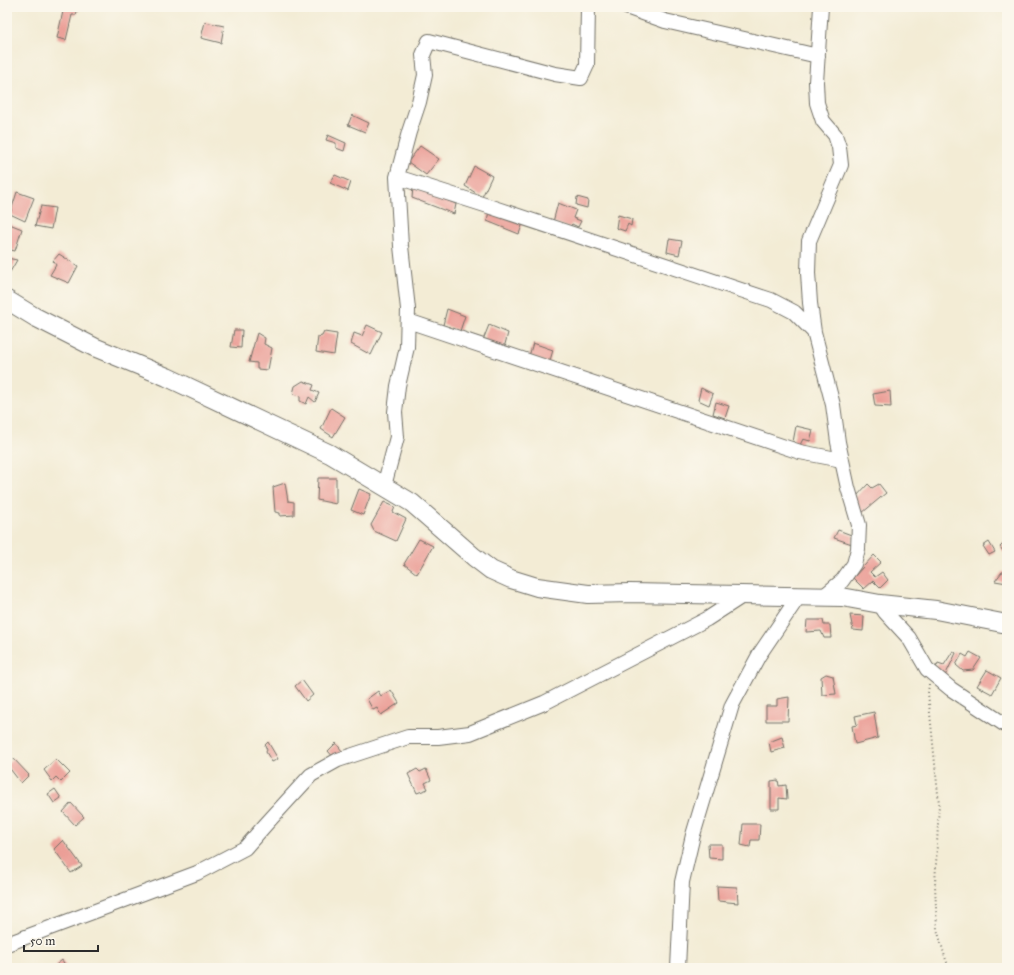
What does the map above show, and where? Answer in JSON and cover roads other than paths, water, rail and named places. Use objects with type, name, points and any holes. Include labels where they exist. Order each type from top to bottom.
[{"type":"main road","points":[[7,300],[35,317],[94,347],[167,377],[330,454],[412,503],[474,557],[491,570],[511,579],[537,587],[588,594],[630,593],[842,597],[880,604],[936,610],[1007,624]]},
{"type":"street","points":[[384,486],[397,437],[395,412],[398,386],[407,347],[408,309],[401,246],[397,177],[421,95],[425,75],[423,54],[429,41],[555,74],[581,78],[587,66],[588,7]]},
{"type":"street","points":[[626,7],[665,21],[818,56]]},
{"type":"street","points":[[821,7],[816,82],[817,103],[823,121],[835,135],[842,165],[809,241],[808,273],[810,303],[814,332],[833,405],[838,442],[848,488],[859,525],[858,549],[854,564],[842,581],[824,596]]},
{"type":"street","points":[[397,177],[511,213],[771,300],[794,312],[814,332]]},
{"type":"street","points":[[408,321],[800,452],[842,460]]},
{"type":"street","points":[[7,944],[197,873],[245,848],[311,775],[338,760],[408,737],[438,737],[470,733],[544,703],[707,619],[744,595]]},
{"type":"street","points":[[678,968],[682,882],[693,835],[732,705],[759,655],[799,596]]},
{"type":"street","points":[[880,604],[885,612],[909,638],[927,669],[951,688],[1007,726]]}]
